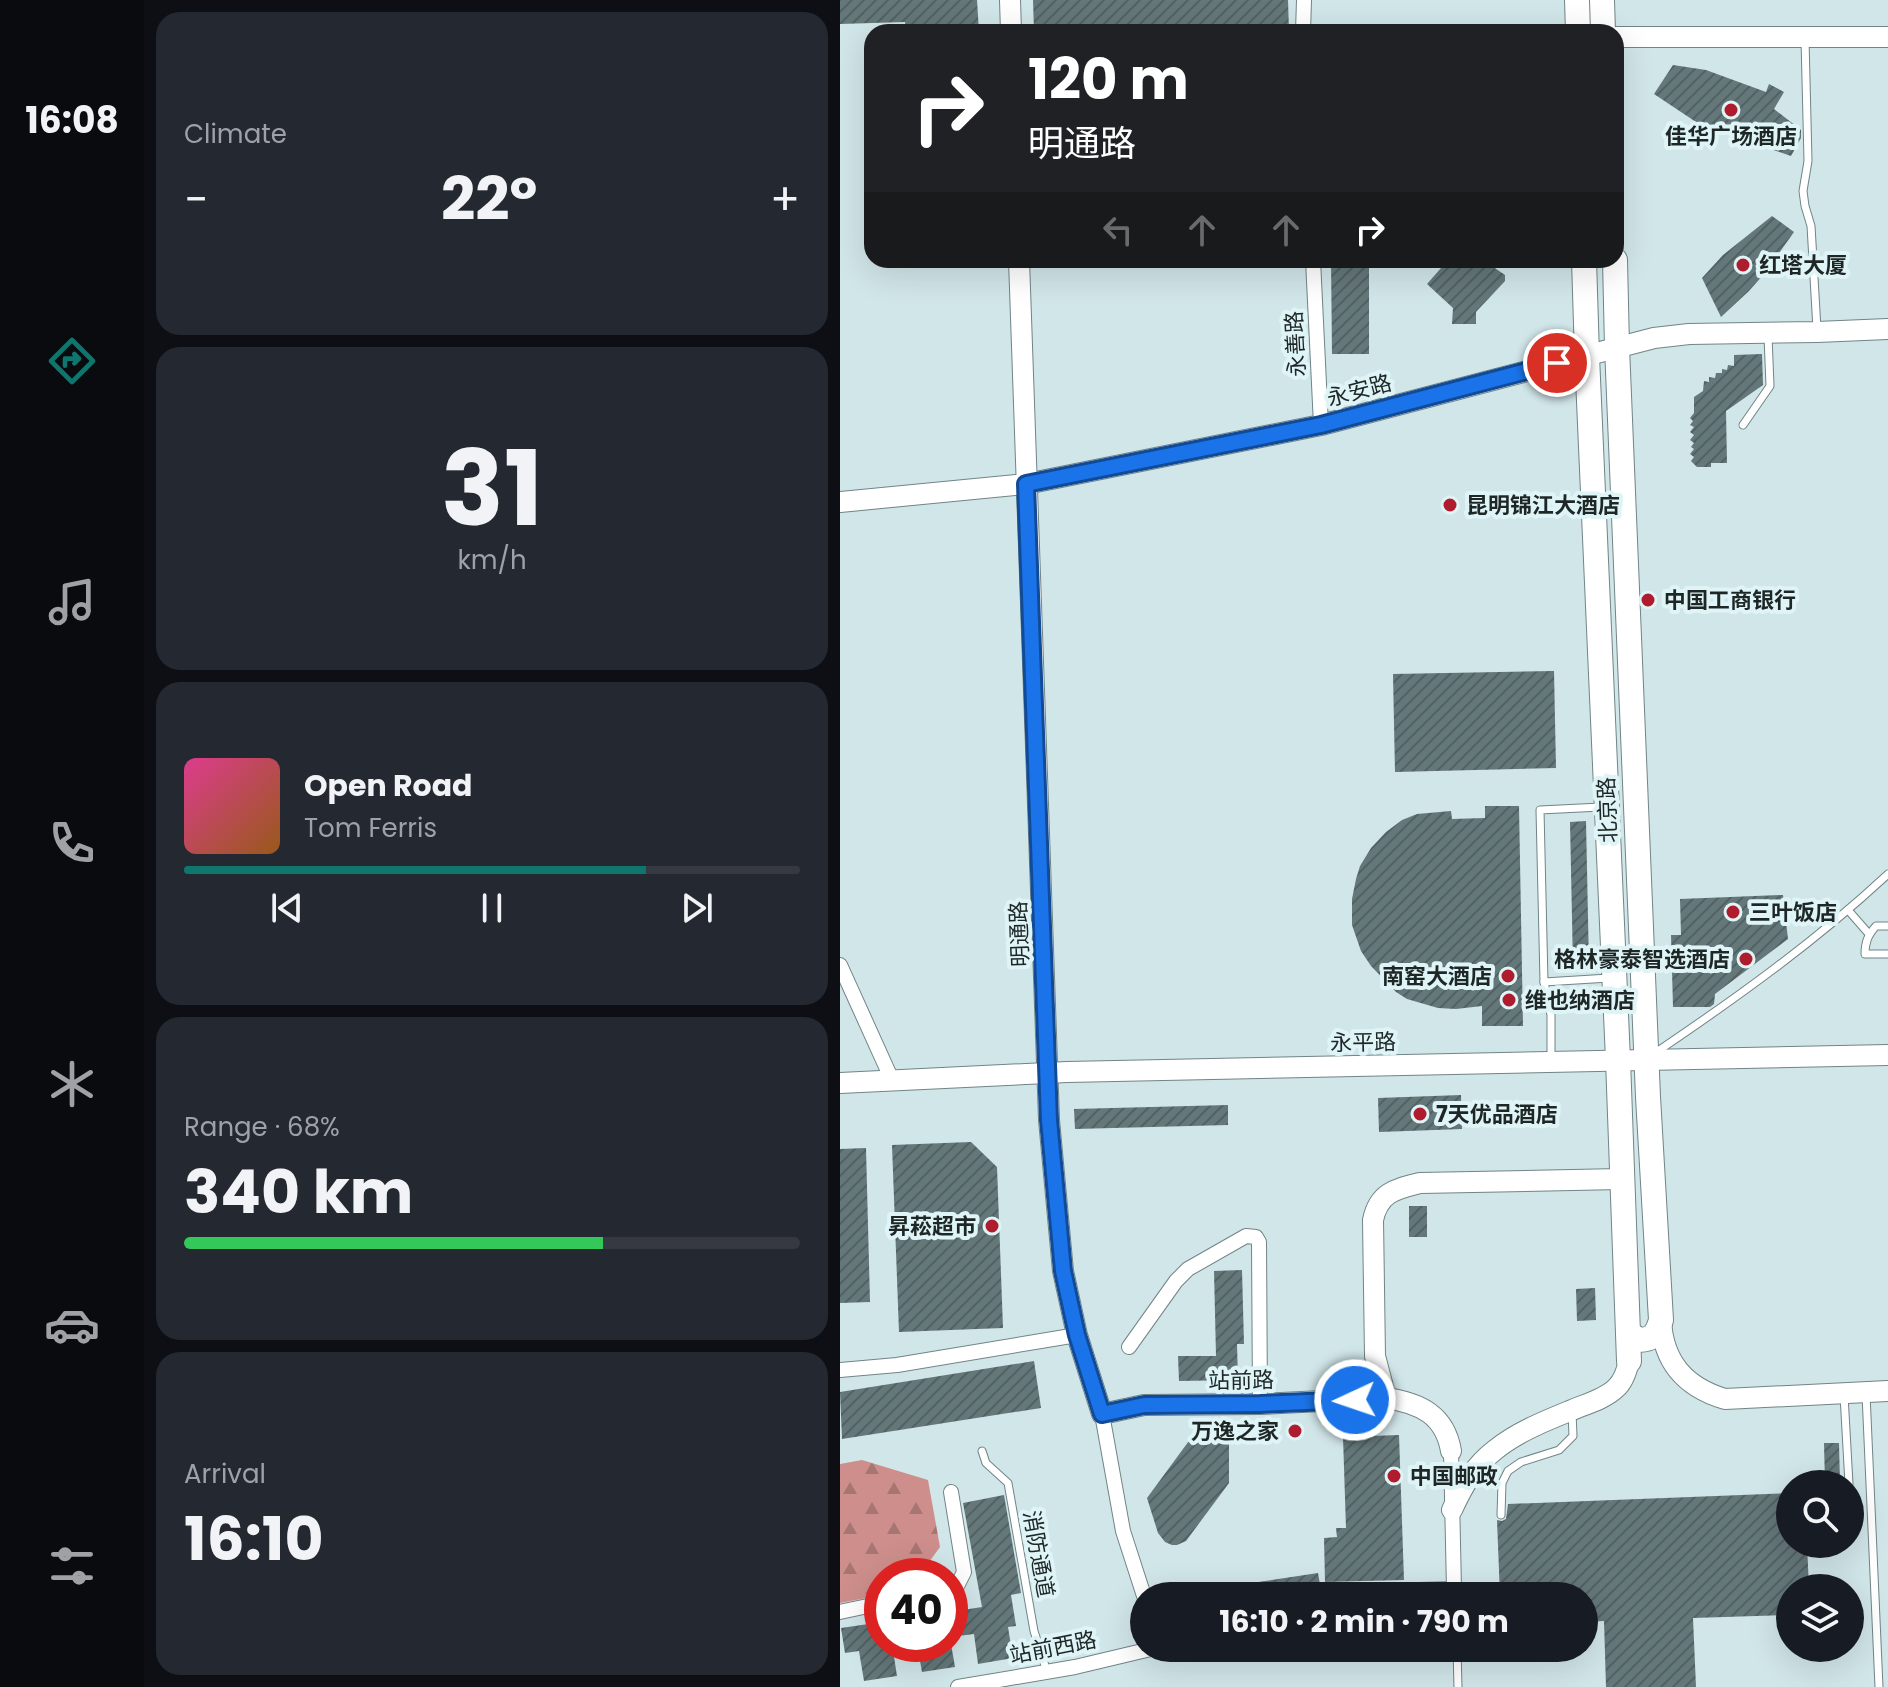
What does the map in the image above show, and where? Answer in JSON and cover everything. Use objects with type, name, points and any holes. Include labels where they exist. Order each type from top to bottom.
[{"type":"main road","points":[[1577,0],[1578,24]]},
{"type":"main road","points":[[1602,0],[1603,24]]},
{"type":"main road","name":"北京路","points":[[1584,268],[1629,1361]]},
{"type":"main road","name":"北京路","points":[[1615,268],[1647,1059],[1661,1320]]},
{"type":"main road","points":[[1629,1333],[1638,1340],[1651,1338],[1657,1333],[1661,1320]]},
{"type":"street","points":[[1010,0],[1011,24]]},
{"type":"street","points":[[1303,24],[1304,0]]},
{"type":"street","points":[[1624,37],[1888,37]]},
{"type":"street","name":"明通路","points":[[1019,268],[1049,1120],[1063,1271],[1077,1335],[1102,1414],[1123,1531],[1139,1582]]},
{"type":"street","name":"永善路","points":[[1313,268],[1321,425]]},
{"type":"street","name":"永安路","points":[[840,502],[1026,484],[1321,425],[1654,338],[1689,334],[1888,329]]},
{"type":"street","points":[[840,965],[892,1080]]},
{"type":"street","name":"永平路","points":[[840,1083],[1047,1074],[1888,1055]]},
{"type":"street","points":[[1386,1398],[1375,1356],[1373,1220],[1376,1208],[1385,1196],[1399,1188],[1420,1183],[1621,1179]]},
{"type":"street","points":[[1129,1347],[1188,1269],[1246,1236],[1256,1237],[1259,1242],[1260,1404]]},
{"type":"street","points":[[1661,1320],[1664,1343],[1674,1364],[1691,1384],[1714,1396],[1725,1399],[1888,1391]]},
{"type":"street","points":[[840,1370],[897,1365],[1077,1335]]},
{"type":"street","points":[[1452,1510],[1475,1468],[1494,1450],[1517,1435],[1596,1401],[1616,1388],[1629,1361]]},
{"type":"street","name":"站前路","points":[[1102,1414],[1144,1405],[1386,1398],[1425,1409],[1442,1423],[1451,1451]]},
{"type":"street","points":[[1451,1451],[1454,1582]]},
{"type":"street","points":[[951,1492],[962,1558]]},
{"type":"street","points":[[840,1612],[864,1607]]},
{"type":"street","name":"站前西路","points":[[958,1687],[1130,1654]]},
{"type":"lane","points":[[1805,37],[1808,161],[1803,191],[1811,226],[1817,332]]},
{"type":"lane","points":[[1743,425],[1770,386],[1768,333]]},
{"type":"lane","points":[[1551,1062],[1551,1015],[1544,982],[1540,810],[1607,806]]},
{"type":"lane","points":[[1647,1059],[1801,950],[1888,874]]},
{"type":"lane","points":[[1848,910],[1869,934]]},
{"type":"lane","points":[[1888,926],[1876,926],[1865,944],[1865,954],[1888,954]]},
{"type":"lane","points":[[1544,982],[1614,978]]},
{"type":"lane","points":[[1865,1392],[1879,1687]]},
{"type":"lane","points":[[1844,1393],[1848,1470]]},
{"type":"lane","points":[[1501,1515],[1502,1483],[1508,1471],[1521,1462],[1559,1450],[1573,1436],[1572,1410]]},
{"type":"lane","name":"消防通道","points":[[982,1451],[986,1463],[1008,1483],[1034,1631],[1047,1672]]},
{"type":"lane","points":[[1457,1662],[1458,1687]]},
{"type":"green space","points":[[862,1460],[928,1480],[940,1547],[932,1558],[864,1558],[864,1598],[840,1603],[840,1464]]},
{"type":"building","points":[[840,0],[977,0],[978,24],[840,24]]},
{"type":"building","points":[[1033,0],[1288,0],[1289,24],[1034,24]]},
{"type":"building","points":[[1673,65],[1706,70],[1766,92],[1769,84],[1784,92],[1774,109],[1801,130],[1801,138],[1791,156],[1699,124],[1654,94]]},
{"type":"building","name":"红塔大厦","points":[[1772,216],[1794,232],[1764,274],[1721,317],[1702,278],[1723,255]]},
{"type":"building","points":[[1331,268],[1369,268],[1369,354],[1332,354]]},
{"type":"building","points":[[1441,268],[1495,268],[1505,275],[1505,281],[1476,312],[1476,324],[1452,324],[1453,308],[1427,284]]},
{"type":"building","points":[[1762,354],[1763,385],[1726,411],[1727,463],[1697,467],[1691,461],[1694,457],[1690,454],[1694,449],[1691,447],[1694,443],[1690,440],[1694,435],[1690,432],[1694,427],[1690,425],[1693,421],[1690,418],[1694,413],[1694,397],[1703,391],[1704,381],[1709,382],[1709,377],[1715,378],[1716,373],[1722,373],[1722,369],[1727,370],[1728,365],[1734,366],[1734,355]]},
{"type":"building","points":[[1554,671],[1556,768],[1395,772],[1393,674]]},
{"type":"building","points":[[1485,806],[1519,806],[1523,1026],[1482,1026],[1482,1006],[1438,1008],[1407,999],[1371,966],[1361,951],[1352,925],[1352,899],[1360,866],[1386,832],[1417,814],[1451,811],[1452,819],[1485,818]]},
{"type":"building","points":[[1586,821],[1589,966],[1573,966],[1570,822]]},
{"type":"building","points":[[1783,895],[1788,939],[1715,994],[1714,1004],[1710,1007],[1673,1007],[1671,935],[1681,935],[1680,899]]},
{"type":"building","name":"7天优品酒店","points":[[1461,1095],[1462,1129],[1379,1132],[1378,1098]]},
{"type":"building","points":[[1228,1105],[1228,1125],[1075,1129],[1074,1109]]},
{"type":"building","points":[[971,1142],[997,1167],[1003,1328],[899,1332],[892,1145]]},
{"type":"building","points":[[866,1148],[870,1302],[840,1303],[840,1149]]},
{"type":"building","points":[[1409,1206],[1427,1206],[1427,1237],[1409,1237]]},
{"type":"building","points":[[1242,1270],[1244,1344],[1237,1344],[1238,1380],[1179,1381],[1178,1356],[1216,1356],[1214,1271]]},
{"type":"building","points":[[1595,1288],[1596,1320],[1577,1321],[1576,1289]]},
{"type":"building","points":[[1034,1361],[1041,1408],[842,1439],[840,1392]]},
{"type":"building","points":[[1208,1424],[1218,1425],[1227,1434],[1229,1483],[1186,1541],[1172,1545],[1158,1533],[1147,1498],[1197,1430]]},
{"type":"building","points":[[1399,1435],[1404,1580],[1325,1582],[1324,1538],[1337,1537],[1336,1528],[1346,1528],[1343,1437]]},
{"type":"building","points":[[1824,1443],[1839,1443],[1840,1470],[1825,1470]]},
{"type":"building","points":[[1776,1494],[1776,1558],[1808,1558],[1808,1574],[1776,1574],[1776,1615],[1693,1618],[1696,1687],[1606,1687],[1604,1621],[1598,1621],[1598,1582],[1499,1582],[1497,1520],[1506,1519],[1508,1504]]},
{"type":"building","points":[[1004,1495],[1021,1593],[1011,1595],[1016,1626],[1008,1627],[1013,1658],[978,1664],[974,1634],[968,1635],[968,1609],[982,1607],[963,1503]]},
{"type":"building","points":[[1318,1573],[1320,1582],[1258,1582]]},
{"type":"building","points":[[864,1625],[864,1662],[895,1662],[897,1676],[864,1681],[859,1651],[845,1653],[841,1628]]},
{"type":"building","points":[[920,1662],[954,1662],[955,1667],[922,1672]]},
{"type":"place","name":"佳华广场酒店","points":[[1731,110]]},
{"type":"place","name":"红塔大厦","points":[[1743,265]]},
{"type":"place","name":"昆明锦江大酒店","points":[[1450,505]]},
{"type":"place","name":"中国工商银行","points":[[1648,600]]},
{"type":"place","name":"三叶饭店","points":[[1733,912]]},
{"type":"place","name":"格林豪泰智选酒店","points":[[1746,959]]},
{"type":"place","name":"南窑大酒店","points":[[1508,976]]},
{"type":"place","name":"维也纳酒店","points":[[1509,1000]]},
{"type":"place","name":"7天优品酒店","points":[[1420,1114]]},
{"type":"place","name":"昇菘超市","points":[[992,1226]]},
{"type":"place","name":"万逸之家","points":[[1295,1431]]},
{"type":"place","name":"中国邮政","points":[[1394,1476]]},
{"type":"route","points":[[1355,1400],[1144,1405],[1102,1414],[1077,1335],[1063,1271],[1049,1120],[1026,484],[1321,425],[1557,363]]}]
